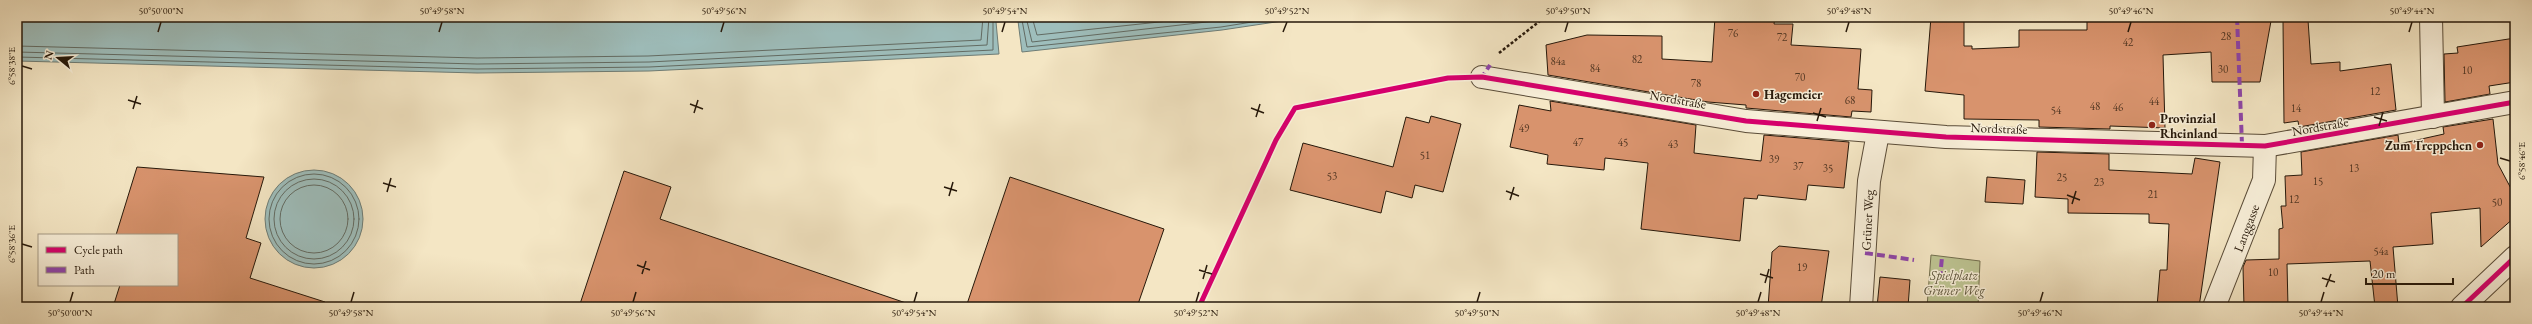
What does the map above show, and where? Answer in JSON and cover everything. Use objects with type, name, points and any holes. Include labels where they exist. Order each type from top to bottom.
[{"type":"street","points":[[2431,17],[2433,117]]},
{"type":"street","name":"Nordstraße","points":[[1482,76],[1746,121],[1878,133],[1954,137],[2265,146],[2515,102]]},
{"type":"street","name":"Grüner Weg","points":[[1861,307],[1869,181],[1878,133]]},
{"type":"street","name":"Langgasse","points":[[2214,307],[2264,180],[2265,146]]},
{"type":"street","points":[[2462,307],[2515,257]]},
{"type":"path","points":[[1495,56],[1545,17]]},
{"type":"green space","name":"Spielplatz Grüner Weg","points":[[1931,255],[1980,261],[1978,307],[1927,307]]},
{"type":"water","points":[[17,17],[1309,17],[1222,30],[1022,52],[1018,21],[996,22],[999,54],[649,71],[477,73],[17,61]]},
{"type":"water","points":[[314,170],[333,174],[348,185],[359,200],[363,219],[359,238],[348,253],[333,264],[314,268],[295,264],[280,253],[269,238],[265,219],[269,200],[280,185],[295,174]]},
{"type":"building","points":[[1715,17],[1775,17],[1774,24],[1793,24],[1791,45],[1861,49],[1858,89],[1872,90],[1871,112],[1852,111],[1851,117],[1746,108],[1746,105],[1708,102],[1548,75],[1546,45],[1587,35],[1662,36],[1662,59],[1712,62]]},
{"type":"building","points":[[1931,17],[1964,17],[1964,46],[1972,46],[1972,49],[2019,47],[2019,30],[2087,30],[2087,17],[2261,17],[2261,21],[2271,21],[2260,82],[2212,82],[2211,52],[2163,55],[2165,128],[2110,126],[2110,129],[2039,127],[2039,120],[1964,119],[1964,95],[1925,91]]},
{"type":"building","points":[[2308,20],[2311,64],[2340,62],[2340,71],[2391,64],[2396,110],[2299,127],[2298,121],[2284,123],[2283,21]]},
{"type":"building","points":[[2515,38],[2515,82],[2489,86],[2490,94],[2445,102],[2444,54],[2458,53],[2457,47]]},
{"type":"building","points":[[1550,101],[1696,125],[1694,153],[1761,161],[1764,135],[1849,142],[1844,188],[1808,185],[1806,200],[1758,195],[1757,199],[1744,198],[1740,241],[1641,229],[1648,163],[1605,158],[1604,170],[1547,164],[1548,155],[1510,147],[1519,105],[1551,111]]},
{"type":"building","points":[[1431,116],[1461,124],[1443,192],[1415,185],[1412,198],[1386,191],[1381,213],[1290,190],[1303,143],[1393,167],[1406,117],[1429,123]]},
{"type":"building","points":[[2493,119],[2498,164],[2515,196],[2515,217],[2481,247],[2480,208],[2431,213],[2433,244],[2393,247],[2398,307],[2375,307],[2370,261],[2287,264],[2288,307],[2244,307],[2243,267],[2246,260],[2279,259],[2279,229],[2283,228],[2281,206],[2286,206],[2285,176],[2302,175],[2301,152],[2398,135],[2399,144],[2444,134],[2443,127]]},
{"type":"building","points":[[2037,152],[2109,154],[2109,170],[2192,174],[2195,158],[2220,162],[2199,307],[2157,307],[2160,270],[2167,270],[2169,224],[2149,223],[2149,214],[2068,213],[2068,199],[2035,197]]},
{"type":"building","points":[[137,167],[264,177],[246,238],[261,243],[250,278],[325,302],[324,307],[113,307],[120,286],[178,286],[178,234],[116,234]]},
{"type":"building","points":[[624,171],[671,187],[660,219],[906,303],[905,307],[579,307]]},
{"type":"building","points":[[1010,177],[1164,229],[1137,307],[966,307]]},
{"type":"building","points":[[1987,177],[2025,180],[2023,204],[1985,202]]},
{"type":"building","points":[[1779,246],[1829,251],[1821,307],[1768,307],[1772,252]]},
{"type":"building","points":[[1880,277],[1910,280],[1908,307],[1877,307]]},
{"type":"marked path","points":[[2237,17],[2242,145]]},
{"type":"marked path","points":[[1479,77],[1482,77],[1490,65]]},
{"type":"marked path","points":[[1865,253],[1914,260]]},
{"type":"marked path","points":[[1940,279],[1942,257]]},
{"type":"cycle path","points":[[1199,307],[1276,140],[1295,108],[1448,78],[1482,77],[1746,121],[1946,137],[2265,146],[2515,102]]},
{"type":"cycle path","points":[[2462,307],[2515,257]]},
{"type":"place","name":"Hagemeier","points":[[1756,94]]},
{"type":"place","name":"Provinzial Rheinland","points":[[2152,125]]},
{"type":"place","name":"Zum Treppchen","points":[[2480,145]]}]
